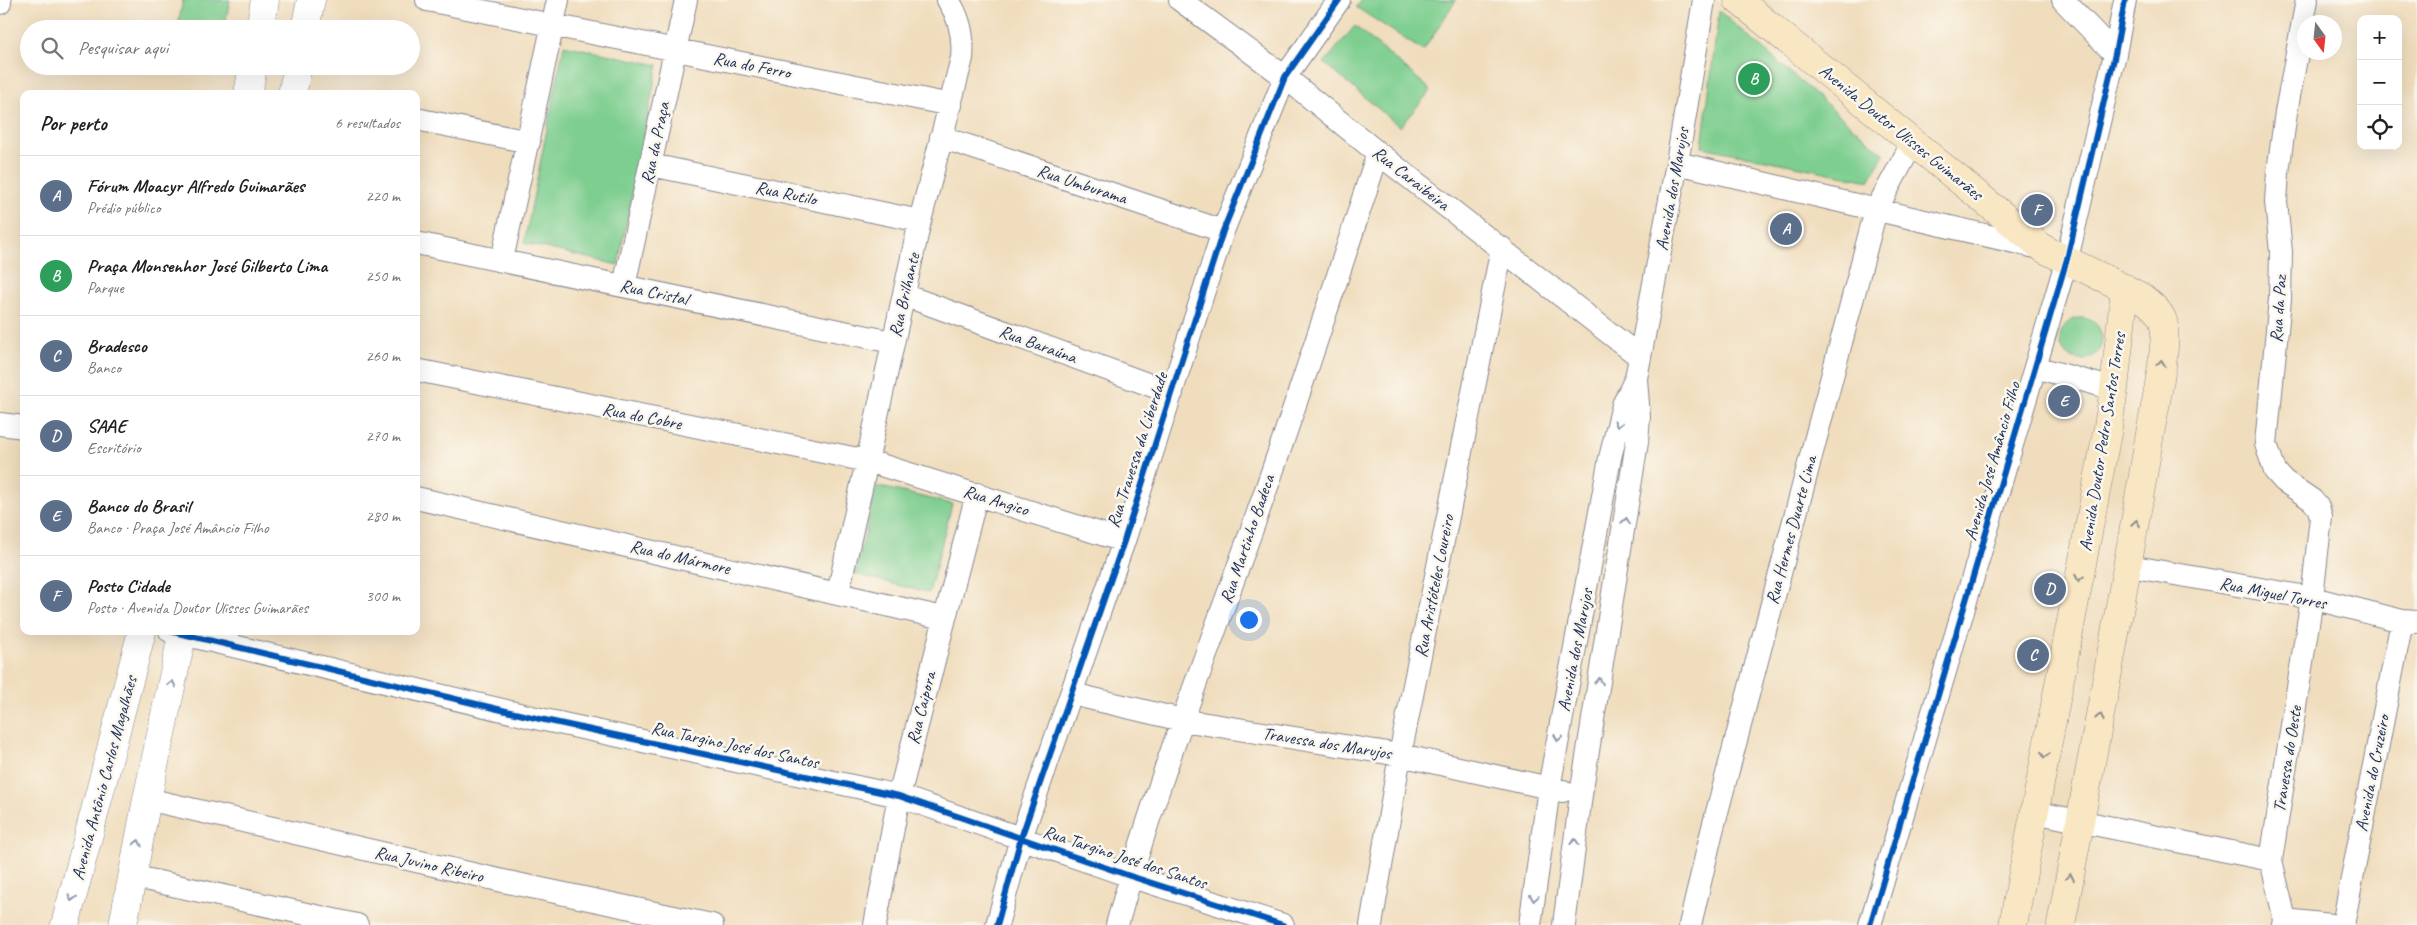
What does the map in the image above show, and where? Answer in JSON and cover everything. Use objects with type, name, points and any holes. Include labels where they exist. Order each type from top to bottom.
[{"type":"main road","name":"Avenida Doutor Ulisses Guimarães","points":[[1738,0],[1913,142],[2056,254],[2125,288]]},
{"type":"main road","name":"Avenida Doutor Pedro Santos Torres","points":[[2013,925],[2114,389],[2125,288]]},
{"type":"main road","points":[[2061,925],[2129,566],[2165,337],[2163,321],[2153,306],[2125,288]]},
{"type":"street","points":[[262,20],[265,0]]},
{"type":"street","points":[[307,20],[311,0]]},
{"type":"street","name":"Rua do Ferro","points":[[427,0],[951,105]]},
{"type":"street","points":[[502,260],[529,142],[558,0]]},
{"type":"street","name":"Rua da Praça","points":[[624,286],[686,0]]},
{"type":"street","name":"Rua Brilhante","points":[[838,593],[920,221],[962,58],[964,39],[953,8],[948,0]]},
{"type":"street","name":"Rua Caraibeira","points":[[1180,0],[1285,77],[1378,153],[1502,248],[1638,367]]},
{"type":"street","name":"Rua Travessa da Liberdade","points":[[997,925],[1021,838],[1124,541],[1224,231],[1285,77],[1339,0]]},
{"type":"street","points":[[2063,0],[2115,54]]},
{"type":"street","name":"Avenida José Amâncio Filho","points":[[1870,925],[2036,367],[2056,254],[2115,54],[2126,0]]},
{"type":"street","name":"Rua da Paz","points":[[2307,0],[2286,112],[2278,172],[2276,202],[2281,252],[2280,299],[2266,444],[2274,471],[2284,481],[2312,500],[2318,507],[2320,530],[2312,598]]},
{"type":"street","name":"Avenida dos Marujos","points":[[1530,925],[1549,788],[1610,458],[1623,405],[1638,367],[1677,164],[1699,3]]},
{"type":"street","points":[[249,90],[251,75]]},
{"type":"street","points":[[294,90],[297,75]]},
{"type":"street","points":[[420,119],[529,142]]},
{"type":"street","name":"Rua Umburama","points":[[941,137],[1224,231]]},
{"type":"street","name":"Rua Hermes Duarte Lima","points":[[1690,925],[1714,821],[1876,210],[1913,142]]},
{"type":"street","name":"Rua Martinho Badeca","points":[[1117,925],[1130,876],[1182,720],[1257,515],[1378,153]]},
{"type":"street","points":[[1677,164],[2056,254]]},
{"type":"street","name":"Rua Rutilo","points":[[651,165],[920,221]]},
{"type":"street","name":"Rua Cristal","points":[[420,244],[892,342]]},
{"type":"street","name":"Rua Aristóteles Loureiro","points":[[1371,925],[1400,755],[1502,248]]},
{"type":"street","name":"Rua Baraúna","points":[[904,295],[1172,393]]},
{"type":"street","name":"Avenida dos Marujos","points":[[1564,925],[1581,795],[1632,485],[1639,417],[1638,367]]},
{"type":"street","points":[[2036,367],[2114,389]]},
{"type":"street","name":"Rua do Cobre","points":[[420,371],[868,461]]},
{"type":"street","points":[[0,424],[20,426]]},
{"type":"street","name":"Rua Angico","points":[[868,461],[1124,541]]},
{"type":"street","name":"Rua Caipora","points":[[875,925],[899,796],[943,618],[977,494]]},
{"type":"street","name":"Rua do Mármore","points":[[420,499],[943,618]]},
{"type":"street","name":"Rua Miguel Torres","points":[[2129,566],[2312,598],[2410,622]]},
{"type":"street","name":"Travessa do Oeste","points":[[2285,922],[2271,860],[2312,598]]},
{"type":"street","name":"Avenida do Cruzeiro","points":[[2342,925],[2410,622]]},
{"type":"street","name":"Avenida Antônio Carlos Magalhães","points":[[66,925],[141,635]]},
{"type":"street","points":[[123,925],[177,635]]},
{"type":"street","name":"Rua Targino José dos Santos","points":[[190,635],[540,719],[899,796],[1130,876],[1283,925]]},
{"type":"street","name":"Travessa dos Marujos","points":[[1072,694],[1182,720],[1400,755],[1581,795]]},
{"type":"street","name":"Rua Juvino Ribeiro","points":[[146,799],[493,878],[712,925]]},
{"type":"street","points":[[2034,812],[2271,860]]},
{"type":"street","points":[[131,876],[357,925]]},
{"type":"street","points":[[2285,922],[2331,925]]},
{"type":"green space","points":[[183,0],[230,0],[226,20],[179,20]]},
{"type":"green space","points":[[1361,0],[1456,0],[1423,51],[1356,7]]},
{"type":"green space","points":[[1719,11],[1884,154],[1869,181],[1702,147]]},
{"type":"green space","points":[[1355,26],[1431,90],[1400,127],[1324,63]]},
{"type":"green space","points":[[564,45],[658,65],[618,265],[524,243]]},
{"type":"green space","points":[[2085,318],[2093,321],[2099,327],[2102,339],[2099,351],[2093,357],[2077,360],[2069,357],[2063,351],[2060,335],[2063,327],[2069,321]]},
{"type":"green space","points":[[877,486],[952,504],[929,593],[855,574]]},
{"type":"cycle path","points":[[997,925],[1021,838],[1124,541],[1223,231],[1285,77],[1339,0]]},
{"type":"cycle path","points":[[1870,925],[2067,259],[2115,54],[2125,0]]},
{"type":"cycle path","points":[[187,635],[540,719],[899,796],[1130,876],[1283,925]]},
{"type":"place","name":"Praça Monsenhor José Gilberto Lima","points":[[1754,79]]},
{"type":"place","name":"Posto Cidade","points":[[2037,210]]},
{"type":"place","name":"Fórum Moacyr Alfredo Guimarães","points":[[1786,229]]},
{"type":"place","name":"Banco do Brasil","points":[[2064,401]]},
{"type":"place","name":"SAAE","points":[[2050,589]]},
{"type":"place","name":"Bradesco","points":[[2033,655]]}]
